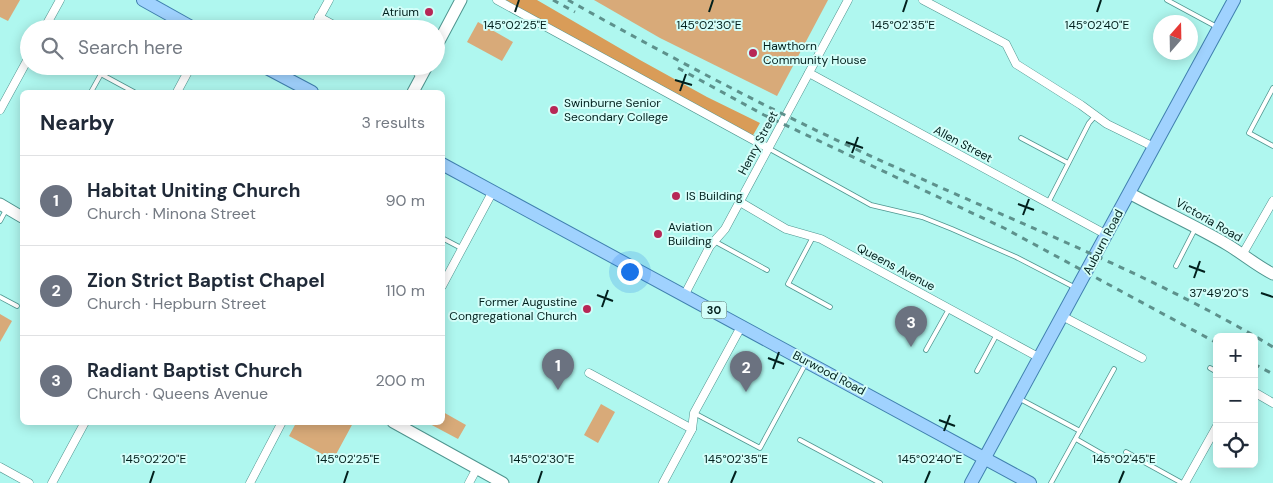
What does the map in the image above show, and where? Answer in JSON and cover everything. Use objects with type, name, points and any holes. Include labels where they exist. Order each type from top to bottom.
[{"type":"main road","points":[[143,0],[179,20]]},
{"type":"main road","name":"Auburn Road","points":[[971,483],[1234,0]]},
{"type":"main road","points":[[280,75],[308,90]]},
{"type":"main road","name":"Burwood Road","points":[[445,166],[685,294],[1030,483]]},
{"type":"street","points":[[49,20],[60,0]]},
{"type":"street","points":[[318,20],[329,0]]},
{"type":"street","points":[[445,30],[461,0]]},
{"type":"street","points":[[497,0],[768,148]]},
{"type":"street","name":"Henry Street","points":[[685,294],[710,246],[725,229],[740,202],[848,0]]},
{"type":"street","points":[[923,0],[1006,44],[1016,64],[1107,124],[1154,148]]},
{"type":"street","points":[[321,15],[328,20]]},
{"type":"street","points":[[0,110],[20,73]]},
{"type":"street","name":"Allen Street","points":[[809,74],[1107,235]]},
{"type":"street","points":[[178,90],[186,75]]},
{"type":"street","points":[[414,90],[422,75]]},
{"type":"street","points":[[445,280],[493,191]]},
{"type":"street","name":"Victoria Road","points":[[1129,193],[1227,244],[1273,274]]},
{"type":"street","points":[[1242,255],[1273,201]]},
{"type":"street","name":"Queens Avenue","points":[[740,202],[786,228],[821,239],[1040,358]]},
{"type":"street","points":[[4,206],[20,216]]},
{"type":"street","points":[[1062,316],[1142,358]]},
{"type":"street","points":[[663,483],[692,429],[694,413],[742,326]]},
{"type":"street","points":[[589,373],[692,429]]},
{"type":"street","points":[[1258,394],[1273,403]]},
{"type":"street","points":[[52,483],[83,425]]},
{"type":"street","points":[[250,483],[280,425]]},
{"type":"street","points":[[398,425],[503,483]]},
{"type":"street","points":[[1184,483],[1213,433]]},
{"type":"street","points":[[0,467],[29,483]]},
{"type":"street","points":[[469,483],[477,468]]},
{"type":"lane","points":[[1167,0],[1219,28]]},
{"type":"lane","points":[[92,90],[100,75]]},
{"type":"lane","points":[[103,75],[130,90]]},
{"type":"lane","points":[[1273,88],[1248,133],[1273,146]]},
{"type":"lane","points":[[1048,202],[1089,123],[1096,115]]},
{"type":"lane","points":[[1021,138],[1068,163]]},
{"type":"lane","points":[[768,148],[872,205],[922,217],[952,229],[1016,257],[1078,289]]},
{"type":"lane","points":[[0,221],[4,206]]},
{"type":"lane","points":[[1176,266],[1196,227]]},
{"type":"lane","points":[[813,237],[788,284],[830,307]]},
{"type":"lane","points":[[445,240],[462,249]]},
{"type":"lane","points":[[714,241],[767,270]]},
{"type":"lane","points":[[0,297],[18,306]]},
{"type":"lane","points":[[926,350],[949,309]]},
{"type":"lane","points":[[977,371],[997,334]]},
{"type":"lane","points":[[694,413],[760,448],[807,361]]},
{"type":"lane","points":[[1051,483],[1114,369]]},
{"type":"lane","points":[[1018,398],[1080,431]]},
{"type":"lane","points":[[1076,439],[1109,458]]},
{"type":"lane","points":[[800,440],[880,483]]},
{"type":"lane","points":[[1126,452],[1184,483]]},
{"type":"shaded area","points":[[0,0],[20,0],[8,21],[0,17]]},
{"type":"shaded area","points":[[502,0],[537,0],[707,97],[760,123],[752,137]]},
{"type":"shaded area","points":[[594,0],[828,0],[777,96],[660,38]]},
{"type":"shaded area","points":[[478,22],[513,42],[502,61],[467,42]]},
{"type":"shaded area","points":[[0,314],[12,321],[0,342]]},
{"type":"shaded area","points":[[601,404],[615,412],[598,443],[584,435]]},
{"type":"shaded area","points":[[445,413],[466,425],[458,439],[432,425],[445,425]]},
{"type":"shaded area","points":[[295,425],[352,425],[333,460],[289,436]]},
{"type":"railway","points":[[553,0],[575,12]]},
{"type":"railway","points":[[568,0],[653,47],[782,113],[869,155],[1141,277],[1230,322],[1273,347]]},
{"type":"railway","points":[[678,68],[764,115],[1004,228],[1213,341]]},
{"type":"railway","points":[[1258,366],[1273,374]]},
{"type":"place","name":"Atrium","points":[[429,12]]},
{"type":"place","name":"Hawthorn Community House","points":[[753,53]]},
{"type":"place","name":"Swinburne Senior Secondary College","points":[[554,110]]},
{"type":"place","name":"IS Building","points":[[676,196]]},
{"type":"place","name":"Aviation Building","points":[[658,234]]},
{"type":"place","name":"Former Augustine Congregational Church","points":[[587,309]]},
{"type":"place","name":"Radiant Baptist Church","points":[[911,347]]},
{"type":"place","name":"Habitat Uniting Church","points":[[558,390]]},
{"type":"place","name":"Zion Strict Baptist Chapel","points":[[746,392]]}]
